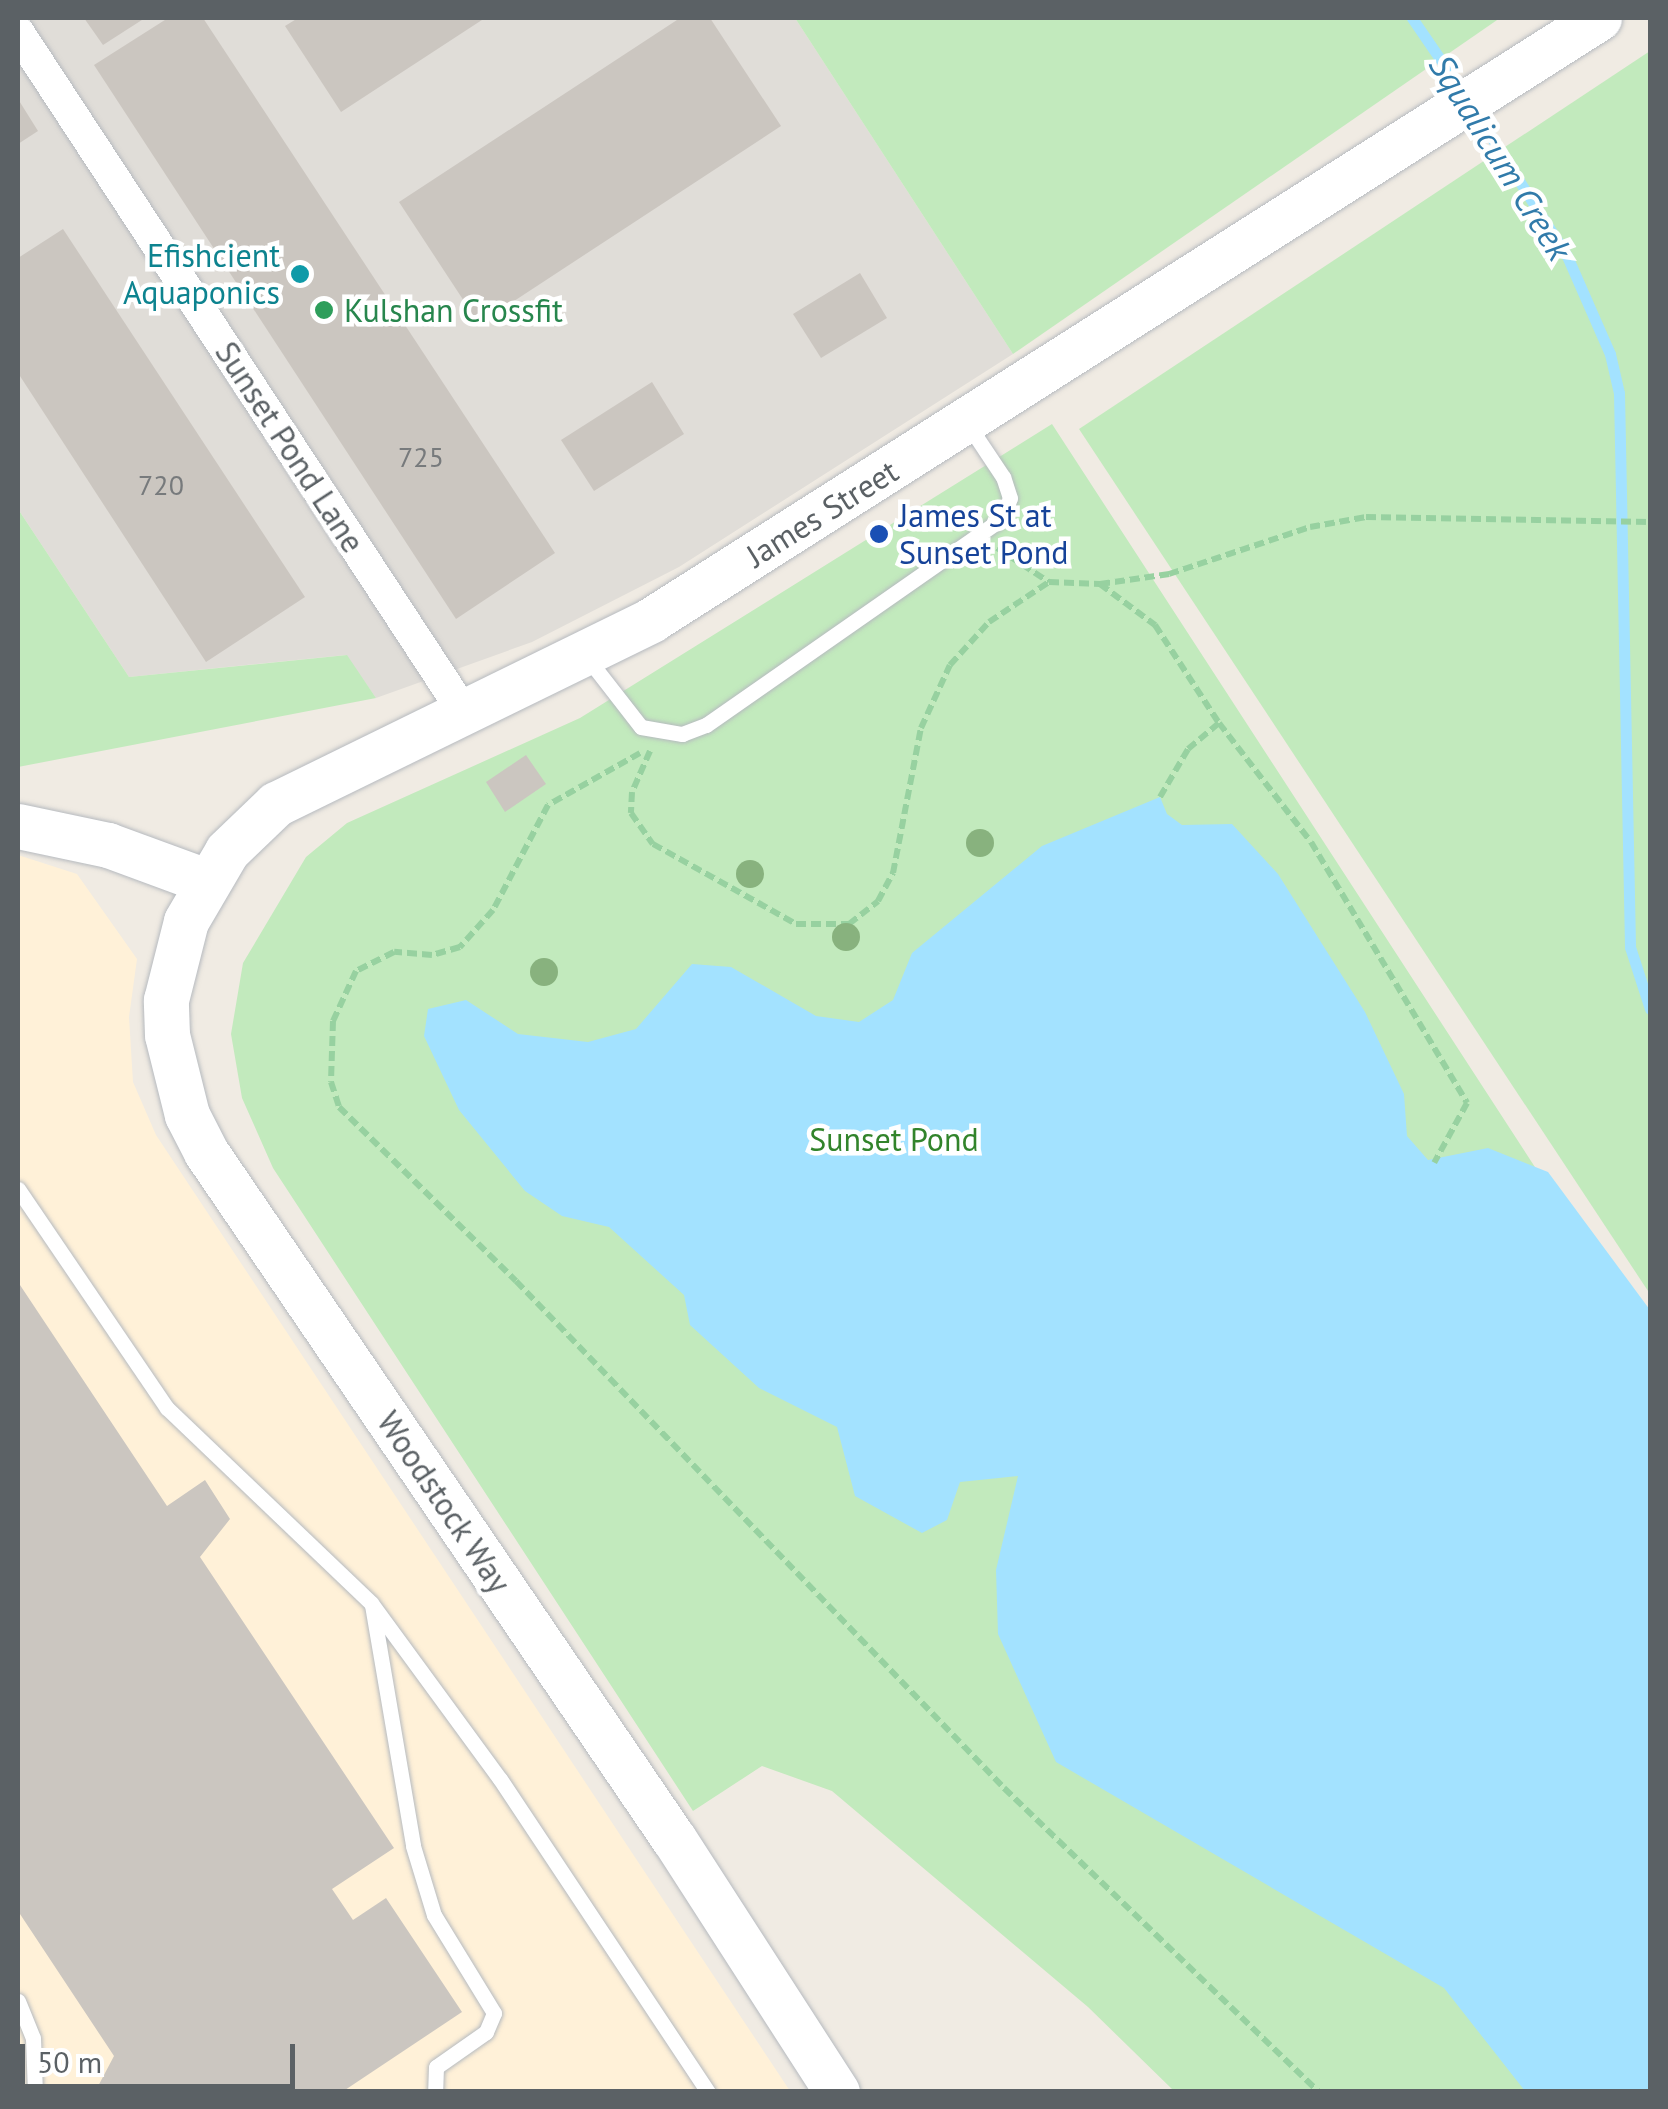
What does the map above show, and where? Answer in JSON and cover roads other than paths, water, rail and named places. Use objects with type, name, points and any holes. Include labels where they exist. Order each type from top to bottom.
[{"type":"main road","name":"James Street","points":[[206,881],[276,804],[585,655],[967,423],[1402,148],[1598,18]]},
{"type":"main road","points":[[18,826],[108,845],[206,881]]},
{"type":"main road","name":"Woodstock Way","points":[[206,881],[186,920],[166,1000],[173,1074],[186,1115],[837,2092]]},
{"type":"street","name":"Sunset Pond Lane","points":[[18,32],[464,711]]},
{"type":"lane","points":[[585,655],[624,711],[661,734],[706,724],[982,538],[1004,518],[1010,498],[967,423]]},
{"type":"lane","points":[[18,1189],[167,1408],[371,1602],[500,1779],[708,2092]]},
{"type":"lane","points":[[371,1602],[402,1802],[434,1914],[494,2012],[486,2032],[436,2067],[435,2092]]},
{"type":"lane","points":[[18,2001],[33,2038],[35,2092]]},
{"type":"water","name":"Sunset Pond","points":[[1160,797],[1167,814],[1182,825],[1232,824],[1278,874],[1365,1012],[1404,1094],[1407,1136],[1428,1160],[1488,1148],[1548,1172],[1650,1310],[1650,2091],[1525,2091],[1444,1988],[1056,1762],[998,1634],[996,1570],[1018,1476],[960,1482],[947,1520],[922,1533],[855,1496],[837,1427],[759,1388],[690,1325],[684,1295],[609,1227],[562,1216],[525,1191],[459,1110],[424,1036],[428,1009],[466,1000],[518,1034],[588,1042],[636,1029],[692,964],[731,967],[816,1016],[859,1022],[893,1000],[912,953],[1042,846]]},
{"type":"waterway","name":"Squalicum Creek","points":[[1412,18],[1464,94]]},
{"type":"waterway","name":"Squalicum Creek","points":[[1474,110],[1567,256],[1610,354],[1619,393],[1630,947],[1650,1009]]},
{"type":"place","name":"Efishcient Aquaponics","points":[[300,274]]},
{"type":"place","name":"Kulshan Crossfit","points":[[324,310]]},
{"type":"place","name":"James St at Sunset Pond","points":[[879,534]]}]
